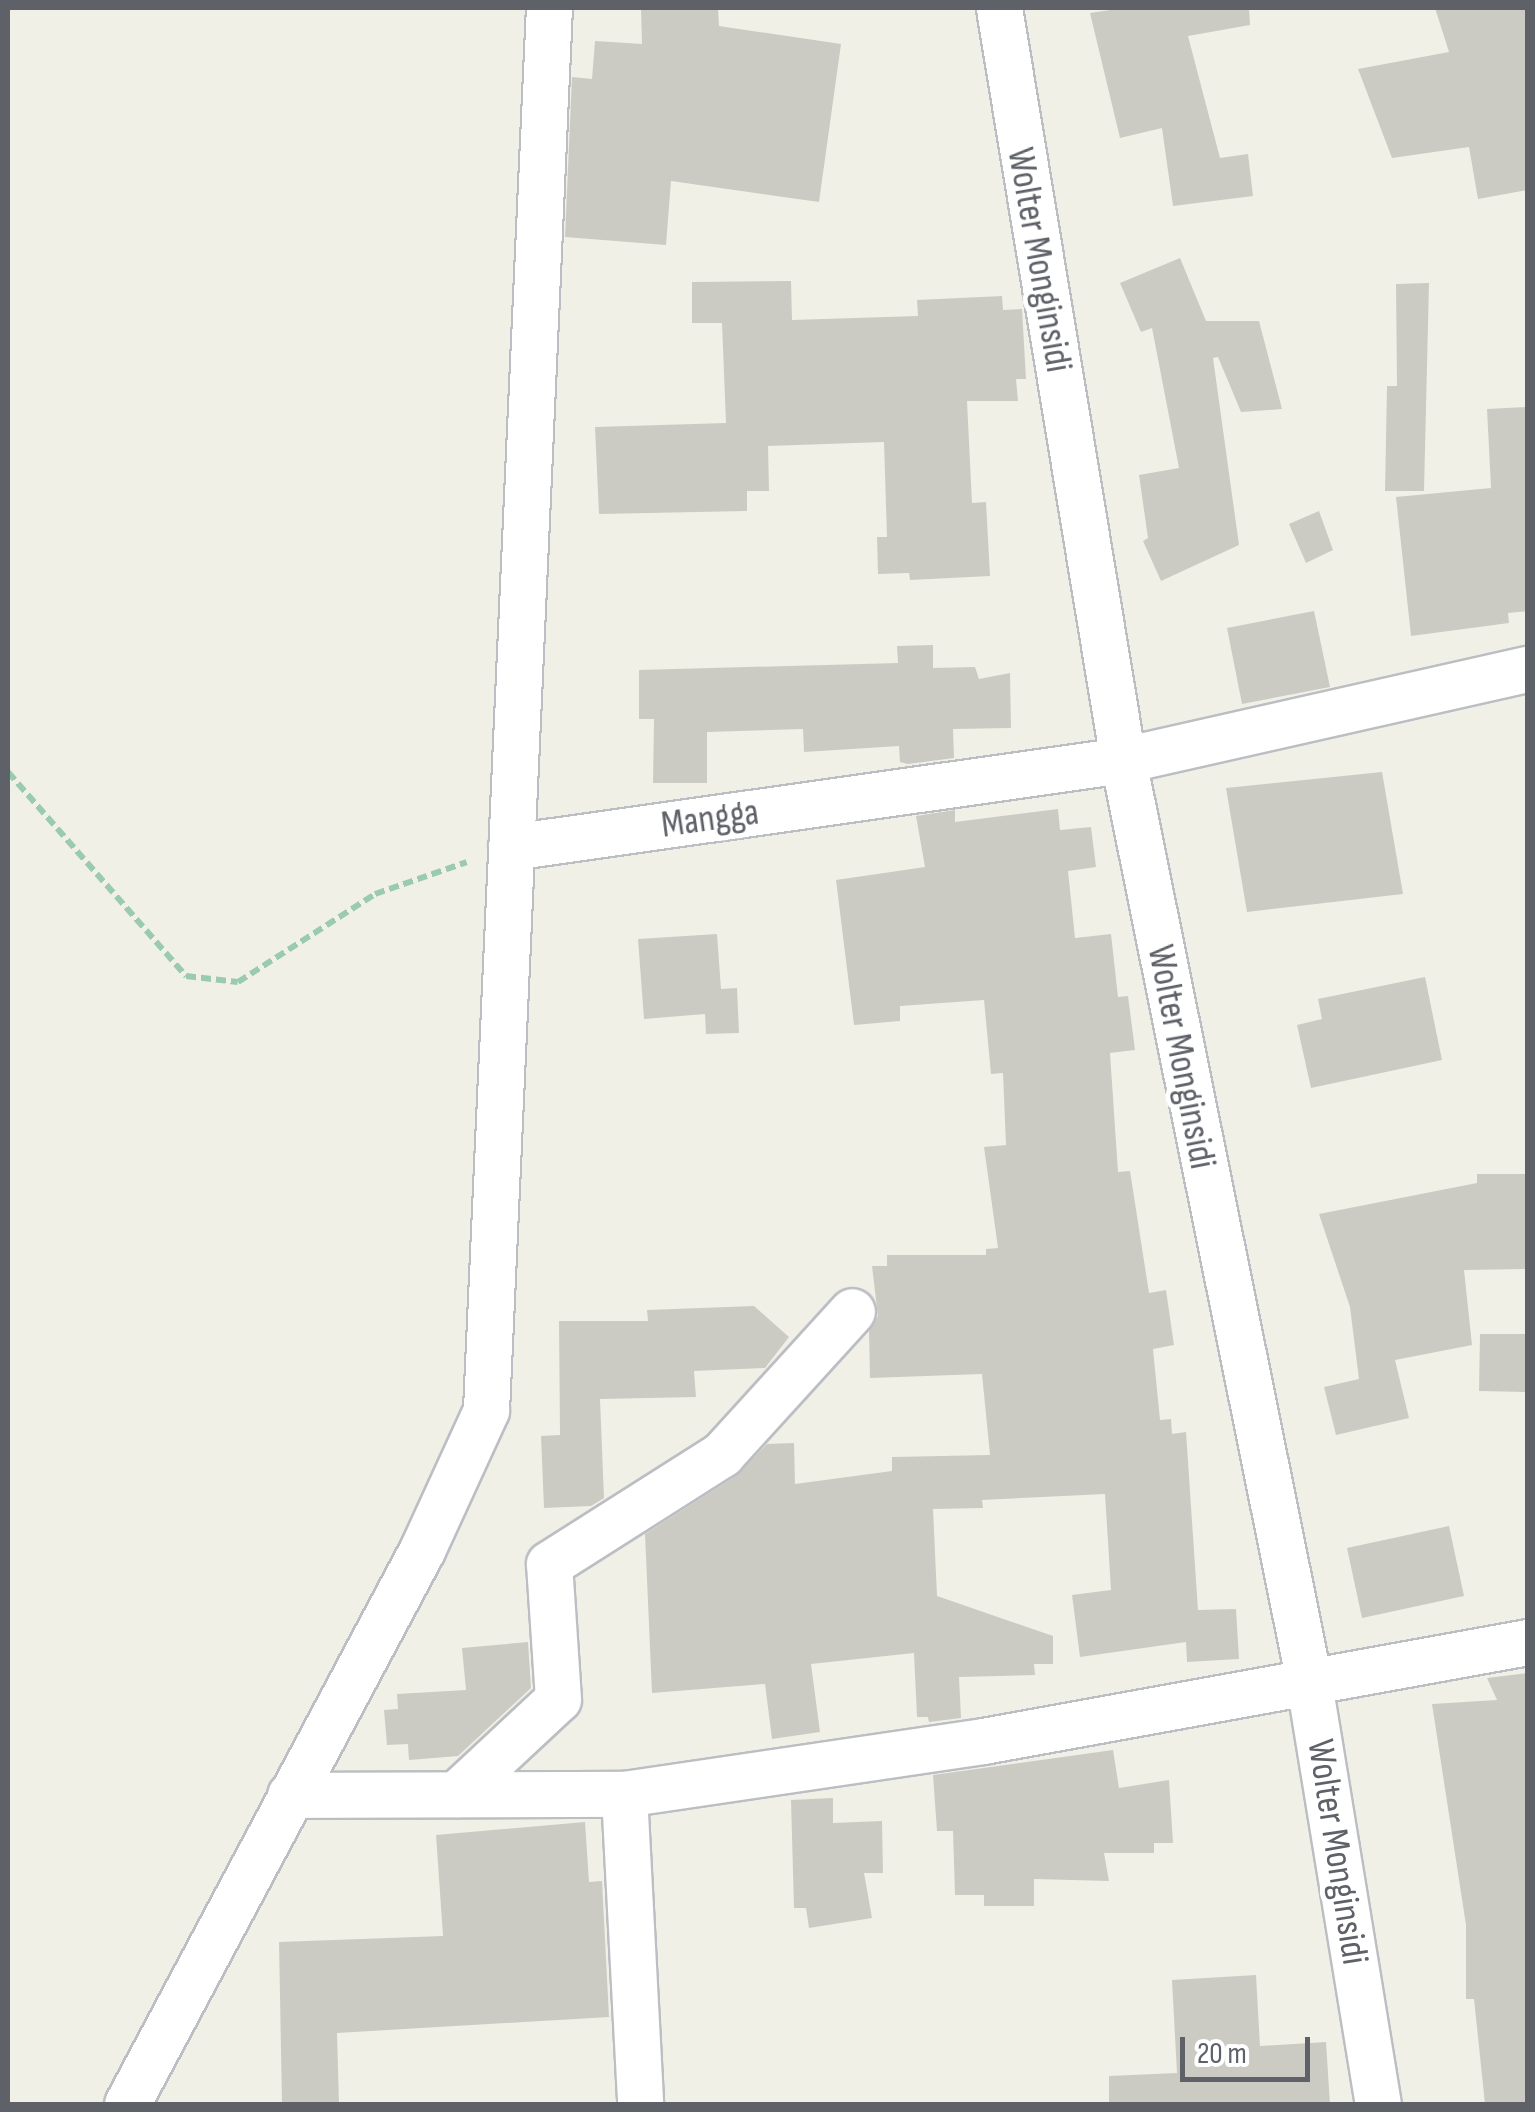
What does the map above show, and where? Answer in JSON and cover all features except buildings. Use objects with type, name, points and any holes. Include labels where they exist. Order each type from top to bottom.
[{"type":"street","points":[[126,2104],[422,1550],[486,1410],[549,8]]},
{"type":"street","name":"Wolter Monginsidi","points":[[999,8],[1123,760],[1308,1677],[1378,2104]]},
{"type":"street","name":"Mangga","points":[[511,847],[1123,760],[1528,669]]},
{"type":"street","points":[[456,1794],[558,1699],[548,1564],[722,1454],[852,1312]]},
{"type":"street","points":[[290,1795],[624,1794],[1120,1718],[1308,1677],[1528,1642]]},
{"type":"street","points":[[624,1794],[640,2104]]},
{"type":"path","points":[[8,772],[186,976],[238,982],[376,894],[511,847]]}]
